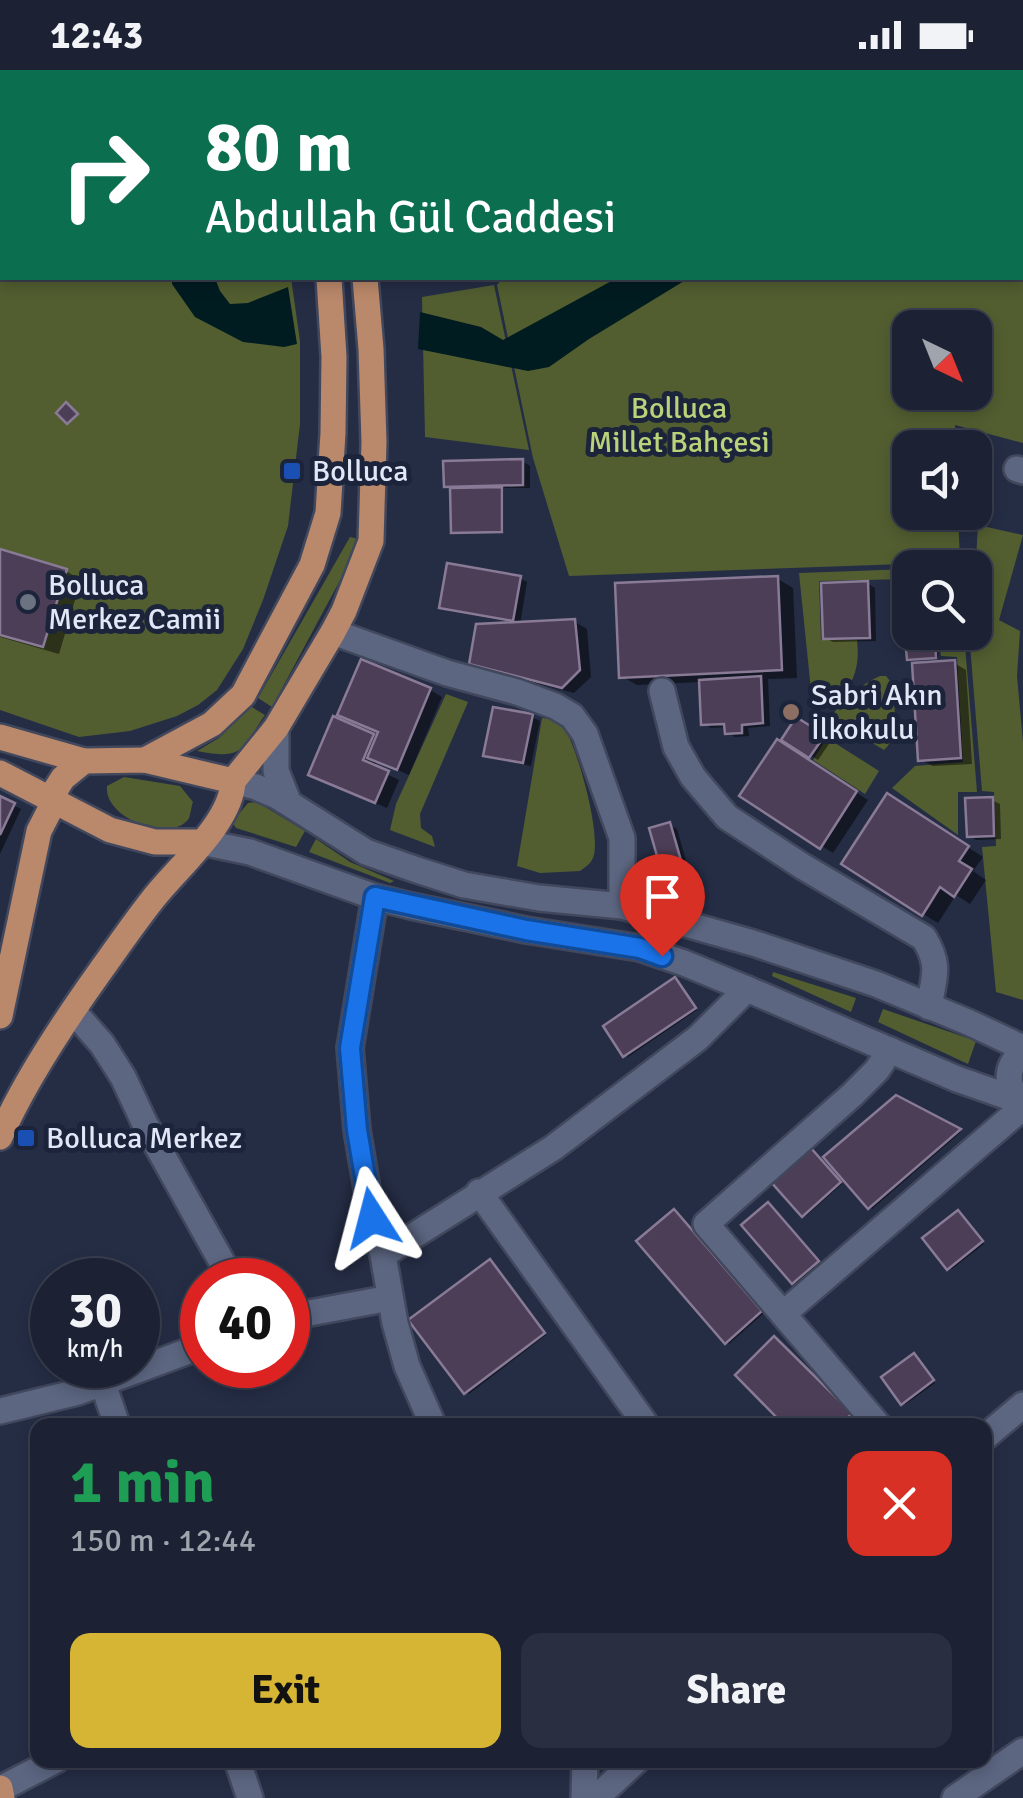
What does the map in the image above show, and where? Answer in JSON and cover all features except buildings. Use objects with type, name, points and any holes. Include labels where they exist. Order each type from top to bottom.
[{"type":"main road","points":[[144,760],[212,724],[243,695],[312,564],[328,513],[334,433],[329,280]]},
{"type":"main road","points":[[0,1137],[73,1012],[152,900],[215,828],[232,794],[233,781],[276,728],[344,610],[372,541],[373,405],[365,280]]},
{"type":"main road","points":[[0,737],[84,760],[144,760],[233,781]]},
{"type":"main road","points":[[0,1016],[40,831],[56,789],[84,760]]},
{"type":"main road","points":[[0,772],[92,822],[126,835],[155,842],[201,842]]},
{"type":"main road","points":[[0,1788],[2,1798]]},
{"type":"street","points":[[333,632],[447,673],[542,701],[572,716],[585,734],[622,838],[622,906]]},
{"type":"street","points":[[662,691],[676,747],[693,777],[726,817],[924,938],[936,965],[929,1007]]},
{"type":"street","points":[[276,728],[276,771],[288,801]]},
{"type":"street","points":[[233,781],[256,786],[288,801],[366,852],[417,870],[464,885],[622,906],[754,943],[876,984],[970,1022],[1023,1050],[1008,1076],[1012,1093],[1021,1103]]},
{"type":"street","points":[[201,842],[250,852],[375,897],[478,920],[640,948],[1021,1103]]},
{"type":"street","points":[[375,897],[350,1048],[357,1130],[372,1218],[407,1366],[430,1418]]},
{"type":"street","points":[[383,1255],[553,1148],[698,1038],[747,989]]},
{"type":"street","points":[[73,1012],[102,1044],[123,1077],[220,1258]]},
{"type":"street","points":[[872,1418],[706,1224],[852,1095],[890,1050]]},
{"type":"street","points":[[782,1314],[1021,1103]]},
{"type":"street","points":[[479,1192],[641,1418]]},
{"type":"street","points":[[310,1313],[390,1298]]},
{"type":"street","points":[[0,1411],[90,1388]]},
{"type":"street","points":[[104,1388],[115,1418]]},
{"type":"street","points":[[992,1431],[1023,1405]]},
{"type":"street","points":[[955,1798],[1023,1751]]},
{"type":"street","points":[[0,1788],[40,1768]]},
{"type":"street","points":[[239,1768],[250,1798]]},
{"type":"street","points":[[584,1798],[585,1768]]},
{"type":"street","points":[[596,1798],[628,1768]]},
{"type":"green space","points":[[0,280],[291,280],[300,341],[300,424],[288,526],[243,649],[217,690],[177,716],[130,731],[79,737],[0,710]]},
{"type":"green space","name":"Bolluca Millet Bahçesi","points":[[501,280],[1023,280],[1023,443],[992,435],[992,430],[955,425],[955,430],[892,430],[892,530],[959,530],[960,550],[892,550],[892,564],[569,576],[533,458],[497,285]]},
{"type":"green space","points":[[494,285],[529,450],[425,437],[422,297]]},
{"type":"green space","points":[[992,528],[1023,535],[999,620],[1020,631],[1017,676],[1023,743],[1023,1000],[996,992],[982,847],[996,846],[994,792],[982,791],[970,650],[992,650],[992,550],[977,550],[978,530]]},
{"type":"green space","points":[[350,537],[358,539],[359,545],[272,707],[258,698]]},
{"type":"green space","points":[[892,570],[892,579],[819,581],[821,640],[857,640],[858,652],[850,684],[836,697],[825,700],[812,700],[799,573]]},
{"type":"green space","points":[[940,650],[965,650],[977,792],[958,792],[958,835],[892,788],[915,766],[963,762],[957,657],[941,656]]},
{"type":"green space","points":[[880,676],[890,681],[895,717],[893,735],[884,750],[837,722],[833,715],[854,692]]},
{"type":"green space","points":[[446,694],[468,702],[420,814],[421,828],[432,836],[435,847],[390,830],[396,804]]},
{"type":"green space","points":[[250,706],[265,715],[245,745],[233,753],[197,751],[219,738]]},
{"type":"green space","points":[[542,718],[564,727],[587,794],[595,850],[591,862],[580,871],[540,873],[517,866]]},
{"type":"green space","points":[[827,738],[879,771],[865,794],[813,760]]},
{"type":"green space","points":[[124,777],[180,786],[193,802],[189,818],[169,829],[127,817],[116,809],[107,786]]},
{"type":"green space","points":[[257,802],[305,831],[296,847],[236,828],[232,822],[248,803]]},
{"type":"green space","points":[[316,839],[350,862],[394,881],[390,883],[309,852]]},
{"type":"green space","points":[[773,972],[856,998],[851,1012],[772,976]]},
{"type":"green space","points":[[883,1009],[976,1041],[968,1064],[878,1022]]},
{"type":"shaded area","points":[[172,280],[216,280],[230,304],[248,303],[288,287],[297,344],[284,347],[243,342],[195,317]]},
{"type":"shaded area","points":[[613,280],[686,280],[549,367],[528,371],[418,349],[420,312],[481,327],[503,340]]},
{"type":"place","name":"Bolluca","points":[[292,471]]},
{"type":"place","name":"Bolluca Merkez Camii","points":[[28,602]]},
{"type":"place","name":"Sabri Akın İlkokulu","points":[[791,712]]},
{"type":"place","name":"Bolluca Merkez","points":[[26,1138]]},
{"type":"route","points":[[372,1218],[357,1130],[350,1048],[375,897],[526,930],[640,948],[662,956]]}]
